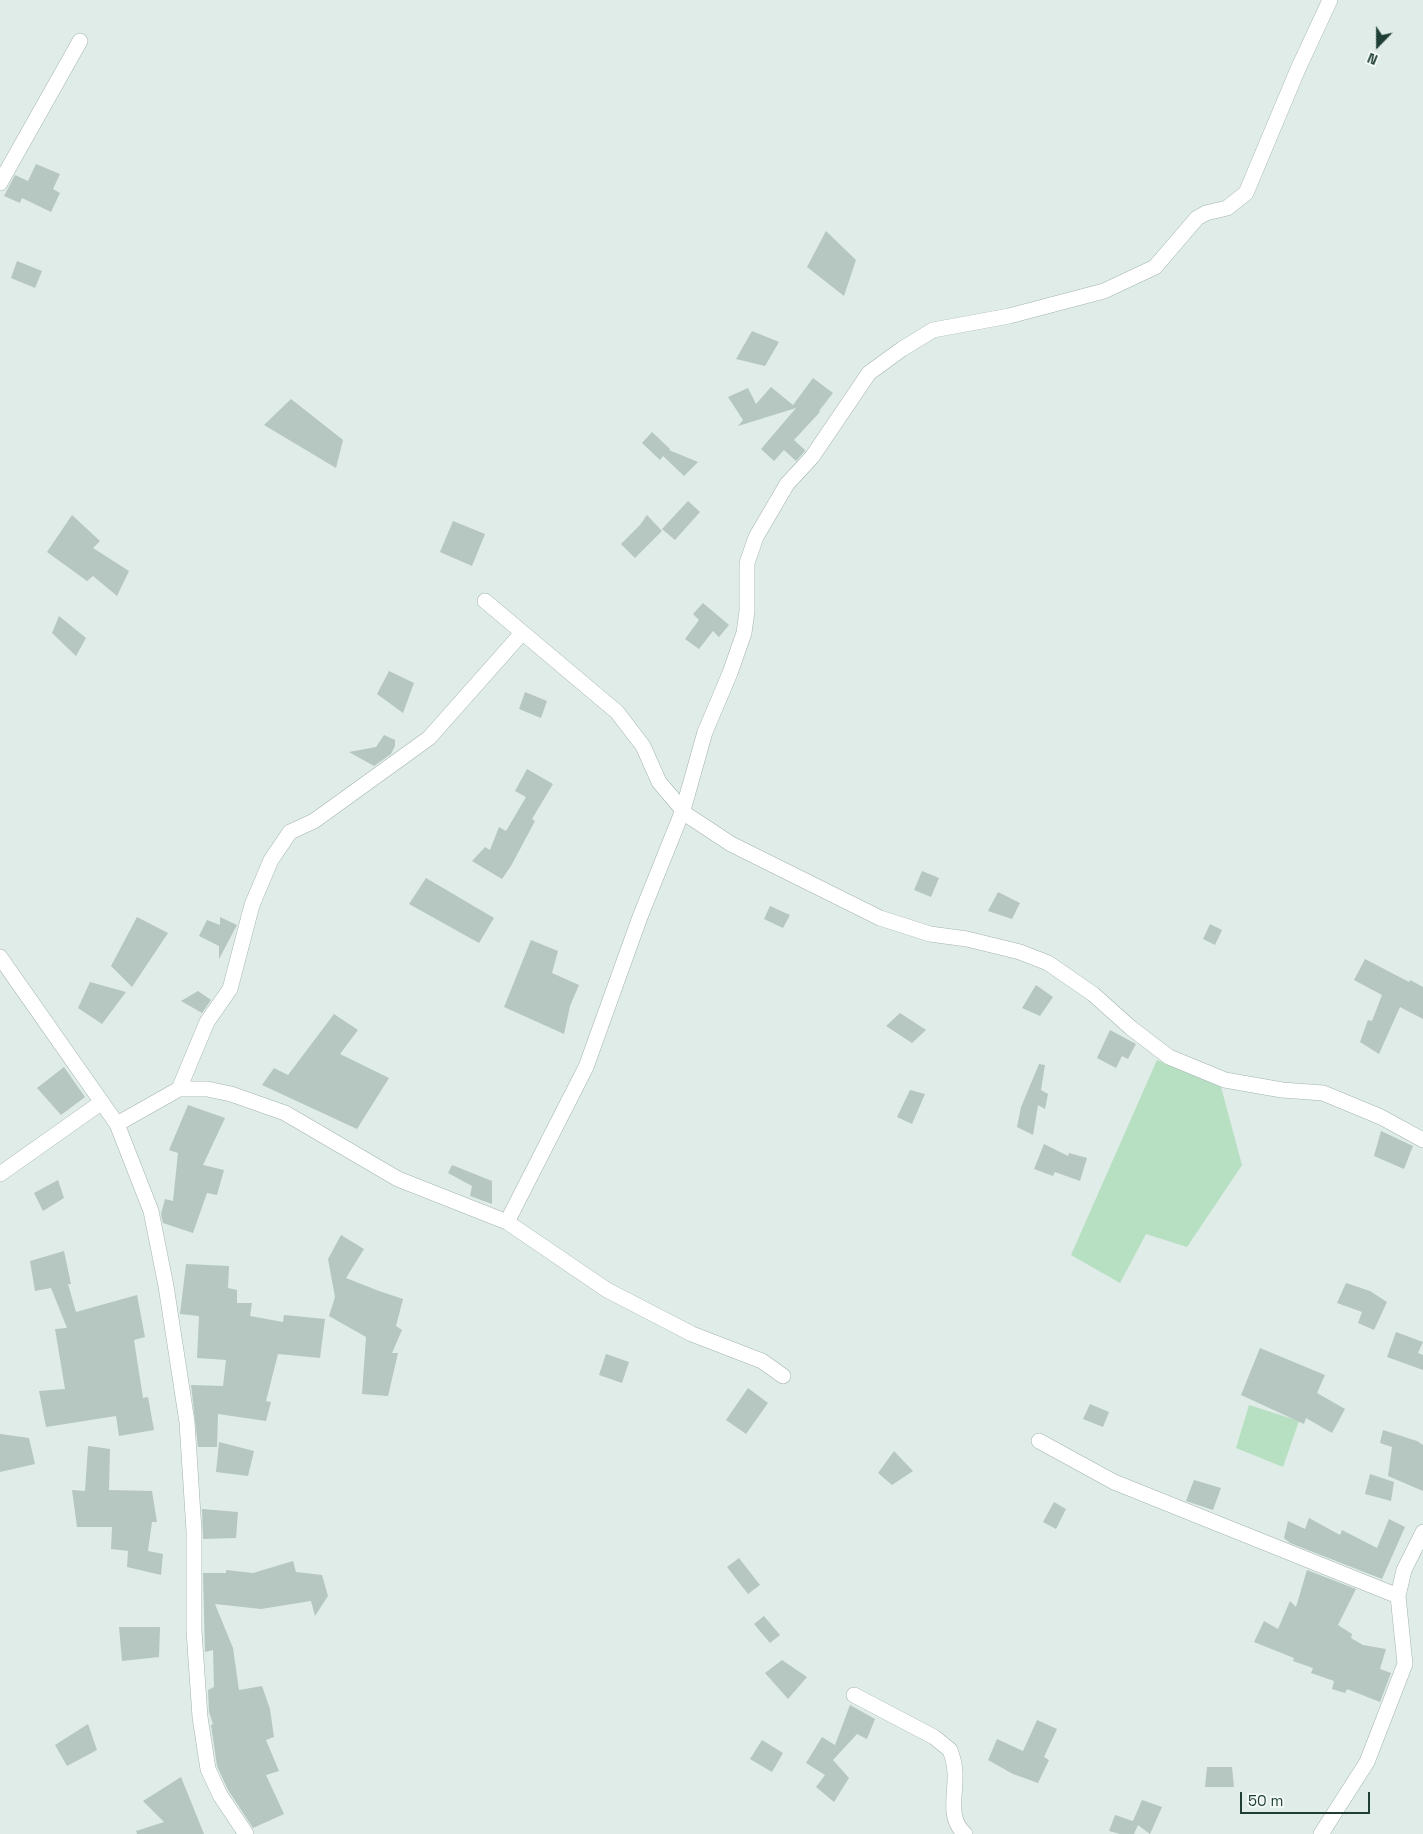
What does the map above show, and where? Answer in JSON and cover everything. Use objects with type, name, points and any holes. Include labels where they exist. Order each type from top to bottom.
[{"type":"street","points":[[507,1222],[586,1067],[640,917],[683,810],[705,732],[730,673],[744,633],[748,611],[747,563],[756,538],[787,484],[812,457],[870,373],[902,349],[933,330],[1009,316],[1104,291],[1155,267],[1197,218],[1206,213],[1227,208],[1246,193],[1330,0]]},
{"type":"street","points":[[0,183],[80,41]]},
{"type":"street","points":[[485,602],[617,712],[643,746],[659,782],[687,815],[731,844],[880,918],[930,934],[967,939],[1020,952],[1048,963],[1093,994],[1131,1028],[1169,1057],[1225,1080],[1282,1090],[1322,1093],[1381,1117],[1423,1140]]},
{"type":"street","points":[[180,1089],[206,1022],[230,989],[252,905],[271,860],[290,832],[314,821],[429,738],[522,633]]},
{"type":"street","points":[[0,957],[117,1124],[151,1211],[166,1286],[187,1422],[194,1532],[194,1631],[200,1717],[207,1762],[220,1795],[246,1834]]},
{"type":"street","points":[[117,1124],[180,1089],[206,1089],[231,1094],[285,1113],[398,1179],[507,1222],[607,1290],[692,1334],[762,1362],[783,1376]]},
{"type":"street","points":[[0,1174],[102,1102]]},
{"type":"street","points":[[1039,1441],[1114,1482],[1398,1596]]},
{"type":"street","points":[[1321,1834],[1367,1762],[1405,1664],[1398,1596],[1404,1570],[1423,1532]]},
{"type":"street","points":[[854,1695],[934,1737],[950,1750],[955,1774],[953,1803],[955,1818],[957,1827],[965,1834]]},
{"type":"green space","points":[[1157,1060],[1221,1087],[1242,1165],[1187,1247],[1146,1234],[1120,1283],[1071,1255]]},
{"type":"green space","points":[[1249,1405],[1299,1421],[1283,1467],[1236,1448]]},
{"type":"building","points":[[36,164],[60,174],[53,189],[60,193],[51,212],[22,198],[20,203],[4,196],[15,175],[28,181]]},
{"type":"building","points":[[826,231],[856,260],[844,296],[807,267]]},
{"type":"building","points":[[17,261],[42,271],[35,288],[11,278]]},
{"type":"building","points":[[752,331],[779,342],[765,366],[736,359]]},
{"type":"building","points":[[813,378],[833,393],[820,412],[794,440],[805,451],[796,461],[784,450],[774,461],[761,449],[796,408],[738,426],[743,420],[728,397],[748,388],[756,404],[771,387],[793,405]]},
{"type":"building","points":[[291,399],[343,440],[336,468],[264,425]]},
{"type":"building","points":[[652,432],[669,450],[698,462],[684,476],[663,456],[660,460],[642,443]]},
{"type":"building","points":[[688,501],[700,512],[675,540],[662,529]]},
{"type":"building","points":[[72,515],[100,541],[93,548],[129,571],[117,596],[93,576],[87,581],[47,552]]},
{"type":"building","points":[[647,515],[662,531],[635,558],[621,544]]},
{"type":"building","points":[[453,521],[485,534],[472,566],[440,552]]},
{"type":"building","points":[[703,603],[729,625],[719,637],[713,631],[699,649],[685,639],[699,620],[693,614]]},
{"type":"building","points":[[59,616],[86,638],[76,656],[52,633]]},
{"type":"building","points":[[389,671],[414,683],[403,713],[377,694]]},
{"type":"building","points":[[525,692],[547,701],[541,718],[519,709]]},
{"type":"building","points":[[384,735],[395,740],[395,746],[391,754],[374,766],[349,752],[376,747]]},
{"type":"building","points":[[527,769],[553,784],[532,819],[535,821],[502,879],[472,861],[485,847],[490,850],[499,827],[506,831],[526,797],[515,791]]},
{"type":"building","points":[[922,871],[939,878],[931,897],[914,890]]},
{"type":"building","points":[[426,878],[494,918],[479,943],[409,904]]},
{"type":"building","points":[[998,892],[1020,903],[1012,919],[988,911]]},
{"type":"building","points":[[770,906],[790,915],[783,928],[764,919]]},
{"type":"building","points":[[137,917],[168,933],[132,987],[111,966]]},
{"type":"building","points":[[220,917],[237,925],[219,959],[219,946],[199,936],[207,920],[220,925]]},
{"type":"building","points":[[1210,924],[1222,930],[1215,945],[1203,939]]},
{"type":"building","points":[[531,940],[558,951],[552,973],[579,985],[570,1006],[564,1034],[504,1007]]},
{"type":"building","points":[[1365,959],[1409,982],[1410,980],[1423,987],[1423,1019],[1400,1007],[1379,1054],[1360,1042],[1368,1020],[1372,1021],[1382,995],[1354,980]]},
{"type":"building","points":[[90,982],[126,992],[102,1024],[78,1008]]},
{"type":"building","points":[[1036,985],[1053,997],[1040,1016],[1022,1008]]},
{"type":"building","points":[[198,991],[211,1000],[202,1013],[181,1001]]},
{"type":"building","points":[[900,1013],[926,1030],[912,1043],[886,1026]]},
{"type":"building","points":[[334,1014],[358,1030],[340,1054],[389,1078],[357,1129],[262,1085],[274,1068],[288,1075]]},
{"type":"building","points":[[1110,1030],[1136,1044],[1128,1059],[1122,1056],[1116,1068],[1097,1058]]},
{"type":"building","points":[[1039,1064],[1045,1065],[1041,1090],[1048,1094],[1045,1109],[1038,1105],[1033,1135],[1017,1127],[1021,1107]]},
{"type":"building","points":[[64,1067],[85,1097],[61,1115],[37,1088]]},
{"type":"building","points":[[910,1090],[925,1094],[912,1124],[897,1117]]},
{"type":"building","points":[[188,1105],[225,1118],[203,1165],[224,1170],[217,1195],[207,1193],[193,1233],[163,1223],[161,1214],[165,1199],[173,1201],[178,1153],[169,1150]]},
{"type":"building","points":[[1381,1131],[1413,1146],[1404,1169],[1374,1156]]},
{"type":"building","points":[[1044,1144],[1068,1156],[1069,1153],[1087,1158],[1080,1181],[1055,1172],[1053,1176],[1034,1169]]},
{"type":"building","points":[[452,1165],[492,1181],[492,1204],[470,1196],[472,1186],[448,1173]]},
{"type":"building","points":[[58,1180],[64,1198],[43,1211],[34,1193]]},
{"type":"building","points":[[341,1235],[364,1249],[346,1278],[403,1299],[396,1326],[402,1330],[392,1353],[398,1353],[388,1396],[362,1394],[366,1337],[329,1316],[335,1297],[328,1259]]},
{"type":"building","points":[[64,1251],[71,1284],[68,1284],[76,1312],[137,1295],[145,1337],[134,1340],[143,1398],[148,1397],[154,1430],[119,1436],[116,1416],[46,1427],[39,1391],[65,1389],[55,1329],[67,1328],[51,1288],[35,1291],[30,1261]]},
{"type":"building","points":[[186,1264],[229,1266],[228,1288],[237,1290],[237,1303],[252,1303],[250,1316],[283,1322],[284,1315],[325,1319],[320,1358],[278,1354],[266,1401],[271,1402],[266,1421],[218,1414],[217,1447],[198,1447],[191,1385],[223,1386],[226,1360],[197,1358],[199,1316],[180,1314]]},
{"type":"building","points":[[1346,1283],[1370,1291],[1387,1302],[1374,1330],[1358,1323],[1362,1312],[1337,1303]]},
{"type":"building","points":[[1396,1332],[1423,1342],[1418,1353],[1423,1355],[1423,1370],[1387,1357]]},
{"type":"building","points":[[1260,1348],[1325,1375],[1317,1393],[1345,1409],[1332,1433],[1306,1418],[1304,1424],[1241,1395]]},
{"type":"building","points":[[606,1354],[629,1362],[622,1383],[599,1375]]},
{"type":"building","points":[[748,1388],[768,1403],[746,1434],[726,1420]]},
{"type":"building","points":[[1090,1404],[1109,1412],[1103,1427],[1083,1419]]},
{"type":"building","points":[[1383,1430],[1417,1441],[1423,1445],[1423,1491],[1388,1476],[1392,1447],[1380,1443]]},
{"type":"building","points":[[0,1434],[29,1438],[35,1464],[0,1472]]},
{"type":"building","points":[[219,1442],[254,1451],[248,1476],[216,1472]]},
{"type":"building","points":[[88,1446],[110,1449],[109,1490],[152,1491],[157,1522],[152,1522],[148,1551],[163,1554],[161,1575],[127,1567],[128,1551],[111,1549],[112,1527],[77,1527],[72,1490],[85,1491]]},
{"type":"building","points":[[894,1451],[913,1471],[892,1485],[878,1473]]},
{"type":"building","points":[[1370,1474],[1394,1482],[1391,1501],[1365,1494]]},
{"type":"building","points":[[1194,1480],[1221,1488],[1213,1510],[1186,1501]]},
{"type":"building","points":[[1054,1502],[1066,1509],[1056,1529],[1043,1522]]},
{"type":"building","points":[[202,1509],[238,1512],[236,1538],[203,1539]]},
{"type":"building","points":[[1309,1518],[1340,1535],[1342,1530],[1377,1548],[1389,1519],[1405,1527],[1382,1579],[1290,1543],[1284,1538],[1288,1521],[1305,1529]]},
{"type":"building","points":[[739,1558],[760,1585],[748,1594],[727,1567]]},
{"type":"building","points":[[293,1561],[296,1572],[322,1575],[328,1596],[315,1616],[311,1601],[261,1609],[215,1604],[233,1648],[239,1690],[262,1686],[270,1709],[274,1737],[266,1740],[279,1771],[266,1775],[284,1814],[253,1828],[228,1790],[217,1766],[211,1725],[213,1724],[209,1712],[208,1690],[214,1687],[213,1650],[205,1652],[203,1573],[226,1573],[226,1570],[253,1573]]},
{"type":"building","points":[[1307,1570],[1356,1589],[1338,1625],[1352,1634],[1351,1638],[1363,1645],[1386,1649],[1380,1669],[1391,1673],[1380,1702],[1347,1689],[1345,1693],[1332,1689],[1334,1681],[1311,1673],[1313,1668],[1293,1661],[1294,1658],[1254,1642],[1264,1621],[1278,1629],[1290,1601],[1296,1607]]},
{"type":"building","points":[[764,1616],[780,1635],[770,1643],[754,1624]]},
{"type":"building","points":[[119,1627],[160,1627],[159,1657],[122,1661]]},
{"type":"building","points":[[782,1660],[807,1677],[788,1699],[765,1673]]},
{"type":"building","points":[[850,1705],[875,1719],[867,1739],[857,1734],[833,1760],[849,1778],[834,1802],[816,1787],[825,1775],[806,1763],[822,1737],[835,1745]]},
{"type":"building","points":[[1037,1720],[1057,1729],[1044,1757],[1049,1760],[1038,1783],[1013,1774],[988,1760],[997,1739],[1023,1751]]},
{"type":"building","points":[[88,1724],[97,1750],[67,1766],[55,1745]]},
{"type":"building","points":[[762,1740],[783,1753],[772,1772],[750,1759]]},
{"type":"building","points":[[1207,1767],[1232,1767],[1234,1787],[1205,1787]]},
{"type":"building","points":[[181,1777],[204,1834],[137,1834],[136,1831],[164,1822],[143,1801]]},
{"type":"building","points":[[1142,1800],[1162,1807],[1150,1834],[1138,1825],[1134,1834],[1120,1834],[1109,1831],[1115,1815],[1133,1821]]}]
